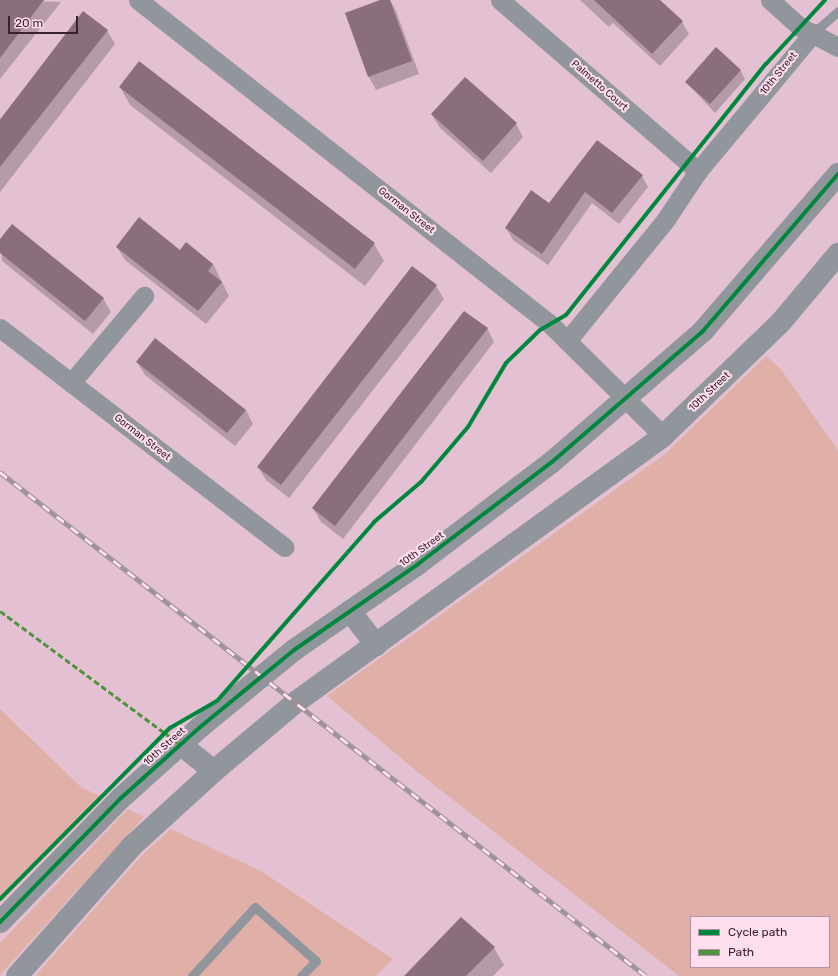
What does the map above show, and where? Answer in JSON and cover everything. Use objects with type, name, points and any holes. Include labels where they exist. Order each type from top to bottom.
[{"type":"street","name":"Gorman Street","points":[[138,0],[567,341],[663,436]]},
{"type":"street","name":"Palmetto Court","points":[[500,0],[698,172]]},
{"type":"street","points":[[770,0],[800,27],[838,47]]},
{"type":"street","name":"10th Street","points":[[567,341],[666,219],[698,172],[813,33]]},
{"type":"street","name":"10th Street","points":[[0,922],[121,798],[180,744],[294,650],[350,611],[552,462],[626,400],[703,331],[838,174]]},
{"type":"street","name":"10th Street","points":[[17,976],[132,846],[214,771],[296,702],[663,436],[781,322],[838,254]]},
{"type":"street","points":[[71,383],[144,296]]},
{"type":"street","name":"Gorman Street","points":[[0,328],[284,547]]},
{"type":"street","points":[[350,611],[376,645]]},
{"type":"street","points":[[180,744],[214,771]]},
{"type":"lane","points":[[813,33],[838,11]]},
{"type":"lane","points":[[192,976],[255,907],[316,961],[301,976]]},
{"type":"shaded area","points":[[766,356],[780,368],[838,450],[838,976],[679,976],[420,774],[327,696],[665,454]]},
{"type":"shaded area","points":[[0,709],[82,788],[103,797],[0,903]]},
{"type":"shaded area","points":[[128,809],[144,817],[0,975],[0,943]]},
{"type":"shaded area","points":[[171,829],[261,871],[393,959],[376,976],[35,976],[141,856]]},
{"type":"building","points":[[0,0],[44,0],[0,58]]},
{"type":"building","points":[[380,0],[390,0],[412,61],[368,77],[345,13]]},
{"type":"building","points":[[594,0],[660,0],[683,21],[652,54]]},
{"type":"building","points":[[83,11],[108,30],[0,167],[0,120]]},
{"type":"building","points":[[716,47],[741,70],[710,104],[685,82]]},
{"type":"building","points":[[139,61],[375,243],[355,269],[119,87]]},
{"type":"building","points":[[465,77],[517,123],[483,161],[431,114]]},
{"type":"building","points":[[597,140],[643,175],[612,213],[585,192],[542,254],[505,228],[531,190],[549,203]]},
{"type":"building","points":[[139,217],[180,250],[186,242],[213,264],[208,271],[222,282],[198,311],[116,247]]},
{"type":"building","points":[[12,224],[104,298],[85,321],[0,253],[0,239]]},
{"type":"building","points":[[412,266],[437,285],[281,485],[257,467]]},
{"type":"building","points":[[464,311],[488,328],[335,526],[312,508]]},
{"type":"building","points":[[155,338],[246,410],[227,433],[136,362]]},
{"type":"building","points":[[461,917],[495,947],[466,976],[404,976]]},
{"type":"railway","points":[[0,472],[646,976]]},
{"type":"marked path","points":[[0,611],[180,744]]},
{"type":"cycle path","points":[[0,899],[170,728],[217,701],[374,522],[421,482],[468,427],[506,363],[540,330],[566,315],[766,64],[825,0]]},
{"type":"cycle path","points":[[0,922],[121,798],[199,728],[294,650],[418,564],[552,462],[703,331],[838,174]]}]
